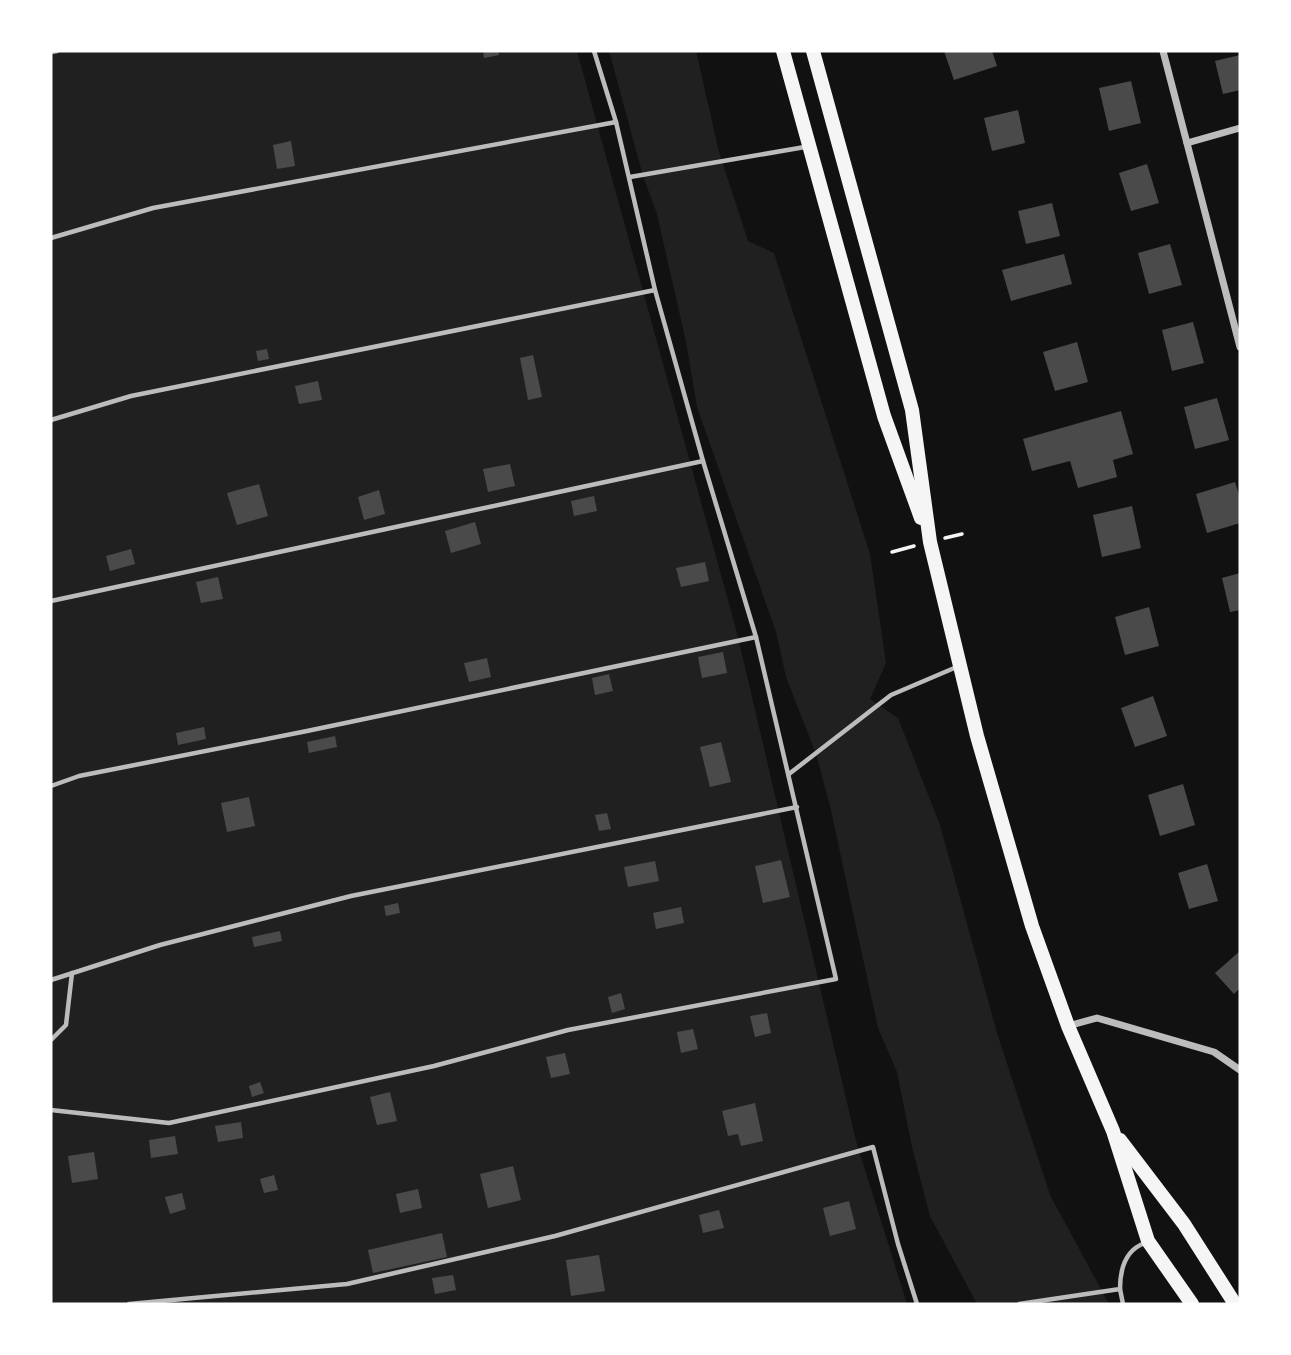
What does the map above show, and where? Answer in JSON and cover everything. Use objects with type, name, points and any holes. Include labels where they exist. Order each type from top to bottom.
[{"type":"main road","points":[[783,51],[884,416],[930,542]]},
{"type":"main road","points":[[813,51],[912,410],[930,542],[977,736],[1008,848],[1032,926],[1068,1026],[1112,1131],[1148,1241],[1192,1304]]},
{"type":"main road","points":[[1112,1131],[1184,1224],[1235,1304]]},
{"type":"street","points":[[1163,51],[1240,347]]},
{"type":"street","points":[[1187,143],[1240,128]]},
{"type":"street","points":[[1068,1026],[1097,1018],[1214,1052],[1240,1070]]},
{"type":"lane","points":[[51,52],[57,51]]},
{"type":"lane","points":[[51,1110],[169,1123],[434,1066],[568,1031],[836,979],[756,637],[655,290],[616,122],[594,51]]},
{"type":"lane","points":[[51,238],[153,208],[616,122]]},
{"type":"lane","points":[[630,177],[793,151],[809,146]]},
{"type":"lane","points":[[51,420],[131,396],[655,290]]},
{"type":"lane","points":[[51,600],[703,461]]},
{"type":"lane","points":[[51,786],[79,776],[756,637]]},
{"type":"lane","points":[[789,774],[891,695],[960,666]]},
{"type":"lane","points":[[51,980],[160,945],[351,896],[797,807]]},
{"type":"lane","points":[[51,1040],[66,1025],[72,973]]},
{"type":"lane","points":[[129,1304],[347,1284],[555,1236],[873,1147],[898,1244],[917,1304]]},
{"type":"lane","points":[[1123,1304],[1120,1269],[1135,1246],[1148,1241]]},
{"type":"lane","points":[[1019,1304],[1120,1289]]},
{"type":"shaded area","points":[[51,51],[577,51],[737,633],[856,1141],[907,1304],[51,1304]]},
{"type":"shaded area","points":[[609,51],[696,51],[719,152],[748,241],[774,253],[870,554],[886,663],[870,699],[898,718],[940,825],[997,1033],[1050,1195],[1109,1304],[977,1304],[930,1216],[912,1147],[897,1072],[878,1028],[830,806],[816,754],[786,677],[776,632],[697,407],[686,342],[657,214],[643,176]]},
{"type":"building","points":[[483,51],[498,51],[499,55],[484,58]]},
{"type":"building","points":[[944,51],[992,51],[997,66],[954,80]]},
{"type":"building","points":[[1240,55],[1240,90],[1223,94],[1215,61]]},
{"type":"building","points":[[1131,81],[1141,123],[1109,131],[1099,88]]},
{"type":"building","points":[[1018,110],[1025,143],[992,151],[984,118]]},
{"type":"building","points":[[291,141],[295,166],[277,169],[273,145]]},
{"type":"building","points":[[1147,164],[1159,203],[1131,211],[1119,173]]},
{"type":"building","points":[[1052,203],[1060,236],[1026,244],[1018,211]]},
{"type":"building","points":[[1170,244],[1182,285],[1149,294],[1138,253]]},
{"type":"building","points":[[1064,254],[1072,284],[1011,301],[1002,270]]},
{"type":"building","points":[[1193,322],[1204,363],[1172,371],[1162,330]]},
{"type":"building","points":[[1077,342],[1088,382],[1055,391],[1043,352]]},
{"type":"building","points":[[267,349],[269,359],[258,361],[256,351]]},
{"type":"building","points":[[533,355],[542,397],[528,400],[520,358]]},
{"type":"building","points":[[318,381],[322,400],[299,404],[295,386]]},
{"type":"building","points":[[1217,398],[1229,440],[1195,449],[1184,407]]},
{"type":"building","points":[[1121,411],[1133,454],[1113,460],[1117,477],[1078,488],[1070,461],[1032,471],[1023,439]]},
{"type":"building","points":[[510,464],[515,486],[488,492],[483,469]]},
{"type":"building","points":[[1235,482],[1240,498],[1240,523],[1207,533],[1196,494]]},
{"type":"building","points":[[259,484],[268,516],[237,525],[227,493]]},
{"type":"building","points":[[379,490],[385,514],[364,520],[358,497]]},
{"type":"building","points":[[594,496],[597,511],[574,516],[571,501]]},
{"type":"building","points":[[1132,506],[1141,548],[1102,557],[1093,515]]},
{"type":"building","points":[[475,522],[481,544],[451,553],[445,531]]},
{"type":"building","points":[[131,549],[135,564],[110,571],[106,556]]},
{"type":"building","points":[[705,562],[709,581],[681,587],[676,568]]},
{"type":"building","points":[[1240,573],[1240,610],[1230,612],[1222,578]]},
{"type":"building","points":[[218,577],[223,599],[201,603],[196,582]]},
{"type":"building","points":[[1149,607],[1159,646],[1125,655],[1115,617]]},
{"type":"building","points":[[723,652],[727,673],[702,678],[698,657]]},
{"type":"building","points":[[487,658],[491,677],[469,682],[464,663]]},
{"type":"building","points":[[609,674],[613,691],[595,695],[592,678]]},
{"type":"building","points":[[1153,696],[1167,736],[1135,747],[1121,708]]},
{"type":"building","points":[[204,727],[206,739],[178,745],[176,733]]},
{"type":"building","points":[[335,736],[337,747],[309,753],[307,742]]},
{"type":"building","points":[[721,742],[731,782],[710,787],[700,747]]},
{"type":"building","points":[[1183,784],[1195,825],[1160,836],[1148,795]]},
{"type":"building","points":[[249,797],[255,826],[227,832],[221,803]]},
{"type":"building","points":[[607,813],[611,829],[599,831],[595,815]]},
{"type":"building","points":[[781,860],[790,897],[763,903],[755,866]]},
{"type":"building","points":[[655,861],[659,881],[628,887],[624,867]]},
{"type":"building","points":[[1207,864],[1218,901],[1189,909],[1178,873]]},
{"type":"building","points":[[398,903],[400,913],[386,916],[384,906]]},
{"type":"building","points":[[681,907],[684,923],[656,929],[653,913]]},
{"type":"building","points":[[280,931],[282,941],[254,947],[252,937]]},
{"type":"building","points":[[1240,951],[1240,988],[1234,994],[1215,973]]},
{"type":"building","points":[[621,993],[625,1009],[612,1013],[608,997]]},
{"type":"building","points":[[767,1013],[771,1033],[755,1037],[750,1016]]},
{"type":"building","points":[[693,1029],[698,1049],[681,1053],[677,1032]]},
{"type":"building","points":[[565,1053],[570,1074],[551,1078],[546,1057]]},
{"type":"building","points":[[260,1082],[264,1093],[252,1097],[249,1086]]},
{"type":"building","points":[[390,1092],[397,1121],[377,1125],[370,1097]]},
{"type":"building","points":[[755,1103],[763,1141],[741,1146],[738,1134],[728,1136],[722,1111]]},
{"type":"building","points":[[241,1122],[243,1138],[218,1142],[215,1126]]},
{"type":"building","points":[[175,1136],[178,1154],[151,1158],[149,1140]]},
{"type":"building","points":[[94,1152],[98,1179],[72,1183],[68,1156]]},
{"type":"building","points":[[513,1166],[521,1200],[488,1208],[480,1174]]},
{"type":"building","points":[[274,1175],[278,1190],[264,1193],[260,1179]]},
{"type":"building","points":[[418,1189],[422,1208],[400,1213],[396,1194]]},
{"type":"building","points":[[182,1193],[186,1209],[170,1214],[165,1197]]},
{"type":"building","points":[[849,1201],[856,1229],[830,1236],[823,1208]]},
{"type":"building","points":[[719,1210],[724,1228],[703,1233],[699,1215]]},
{"type":"building","points":[[442,1233],[447,1257],[373,1273],[368,1250]]},
{"type":"building","points":[[599,1255],[605,1291],[571,1296],[566,1260]]},
{"type":"building","points":[[453,1275],[456,1290],[435,1294],[432,1278]]}]
